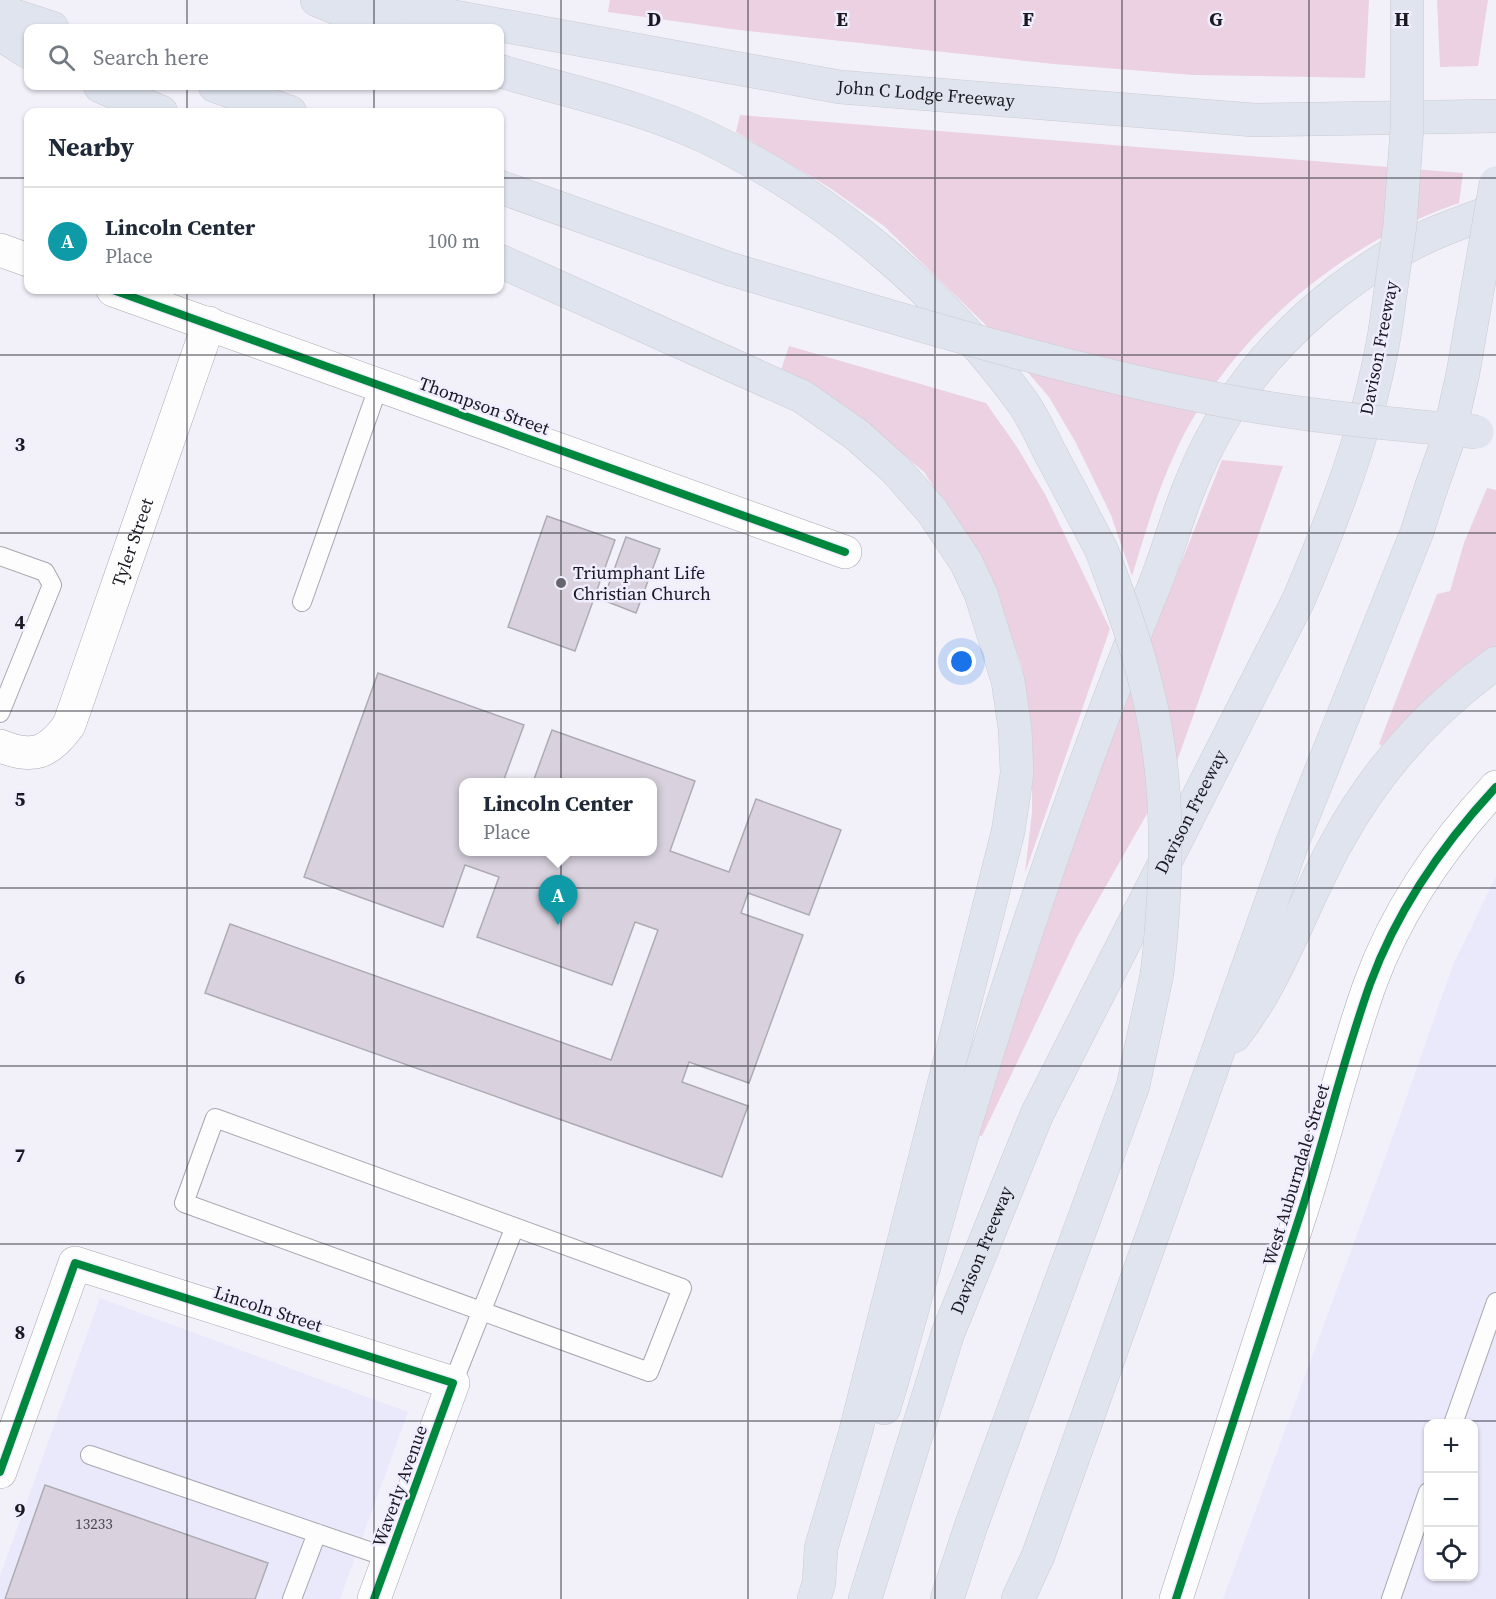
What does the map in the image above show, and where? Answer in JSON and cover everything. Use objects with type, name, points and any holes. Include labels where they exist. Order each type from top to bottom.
[{"type":"highway","points":[[317,0],[375,24]]},
{"type":"highway","name":"John C Lodge Freeway","points":[[362,0],[494,24]]},
{"type":"highway","name":"Davison Freeway","points":[[865,1599],[948,1333],[1037,1113],[1298,601],[1356,455],[1375,388],[1400,225],[1407,128],[1407,0]]},
{"type":"highway","points":[[0,11],[40,24]]},
{"type":"highway","name":"John C Lodge Freeway","points":[[504,26],[840,87],[1254,120],[1496,116]]},
{"type":"highway","points":[[0,34],[24,49]]},
{"type":"highway","points":[[504,72],[657,118],[705,137],[768,171],[842,220],[910,278],[964,331],[1024,404],[1102,550],[1146,685],[1159,751],[1166,836],[1165,888],[1157,974],[1133,1086],[971,1526],[947,1599]]},
{"type":"highway","points":[[109,90],[152,108]]},
{"type":"highway","points":[[227,90],[278,108]]},
{"type":"highway","points":[[1018,1599],[1042,1544],[1293,841],[1417,532],[1448,440],[1463,372],[1496,183]]},
{"type":"highway","points":[[504,188],[729,269],[1094,373],[1217,400],[1352,421],[1486,433]]},
{"type":"highway","points":[[817,1591],[838,1555],[955,1158],[1021,948],[1116,680],[1157,580],[1189,488],[1223,415],[1262,363],[1290,333],[1345,286],[1379,261],[1425,238],[1496,210]]},
{"type":"highway","points":[[504,263],[803,397],[857,435],[895,469],[932,511],[966,562],[981,594],[1008,681],[1016,729],[1017,773],[1008,832],[855,1434],[821,1548],[817,1591]]},
{"type":"highway","points":[[1213,1063],[1257,1008],[1336,843],[1374,781],[1415,732],[1464,686],[1496,663]]},
{"type":"street","points":[[0,250],[24,259]]},
{"type":"street","name":"Thompson Street","points":[[125,294],[845,552]]},
{"type":"street","name":"Tyler Street","points":[[0,746],[29,754],[44,750],[59,739],[69,725],[209,323]]},
{"type":"street","name":"West Auburndale Street","points":[[1176,1599],[1305,1199],[1370,983],[1394,931],[1428,870],[1461,825],[1496,787]]},
{"type":"street","name":"Lincoln Street","points":[[0,1472],[75,1263],[453,1383]]},
{"type":"street","name":"Waverly Avenue","points":[[374,1599],[453,1383]]},
{"type":"lane","points":[[302,602],[380,384]]},
{"type":"lane","points":[[0,556],[45,572],[52,585],[0,713]]},
{"type":"lane","points":[[214,1118],[514,1229],[682,1288],[650,1372],[481,1313],[184,1203],[214,1118]]},
{"type":"lane","points":[[453,1383],[514,1229]]},
{"type":"lane","points":[[1455,1419],[1496,1302]]},
{"type":"lane","points":[[90,1455],[389,1558]]},
{"type":"lane","points":[[1390,1599],[1424,1503]]},
{"type":"lane","points":[[292,1599],[317,1533]]},
{"type":"shaded area","points":[[610,0],[1369,0],[1365,78],[1194,75],[1054,64],[739,30],[608,12]]},
{"type":"shaded area","points":[[1437,0],[1488,0],[1478,66],[1440,67]]},
{"type":"shaded area","points":[[740,115],[1463,173],[1459,203],[1415,220],[1372,243],[1332,269],[1293,299],[1258,333],[1226,370],[1199,409],[1169,466],[1132,576],[1111,515],[1076,443],[1049,397],[995,334],[884,226],[827,186],[736,132]]},
{"type":"shaded area","points":[[789,346],[986,403],[1017,447],[1046,496],[1110,629],[1025,873],[1032,812],[1032,737],[1022,667],[990,574],[924,472],[847,407],[781,370]]},
{"type":"shaded area","points":[[1222,460],[1283,466],[1177,761],[1077,937],[982,1136],[973,1134],[1091,790]]},
{"type":"shaded area","points":[[1487,488],[1496,490],[1496,656],[1387,749],[1379,744],[1437,594],[1450,591],[1464,543]]},
{"type":"shaded area","points":[[1496,876],[1496,1599],[1223,1599],[1388,1150],[1453,965]]},
{"type":"shaded area","points":[[100,1298],[408,1412],[340,1599],[0,1599],[0,1576]]},
{"type":"building","name":"Triumphant Life Christian Church","points":[[547,516],[615,540],[575,651],[508,627]]},
{"type":"building","points":[[626,537],[660,549],[636,613],[603,600]]},
{"type":"building","points":[[378,673],[524,725],[504,778],[459,778],[459,856],[657,856],[657,778],[534,778],[552,730],[695,781],[670,851],[729,872],[756,799],[841,830],[809,915],[748,893],[741,913],[803,935],[749,1083],[689,1062],[682,1082],[748,1106],[722,1177],[205,993],[230,924],[611,1060],[658,930],[635,922],[612,985],[477,937],[499,877],[465,865],[443,927],[304,877]]},
{"type":"building","points":[[45,1485],[268,1563],[255,1599],[5,1599]]},
{"type":"cycle path","points":[[124,294],[845,552]]},
{"type":"cycle path","points":[[1176,1599],[1303,1206],[1370,984],[1394,930],[1423,879],[1458,831],[1496,787]]},
{"type":"cycle path","points":[[0,1472],[75,1263],[453,1383],[374,1599]]},
{"type":"place","name":"Triumphant Life Christian Church","points":[[561,583]]},
{"type":"place","name":"Lincoln Center","points":[[558,925]]}]
